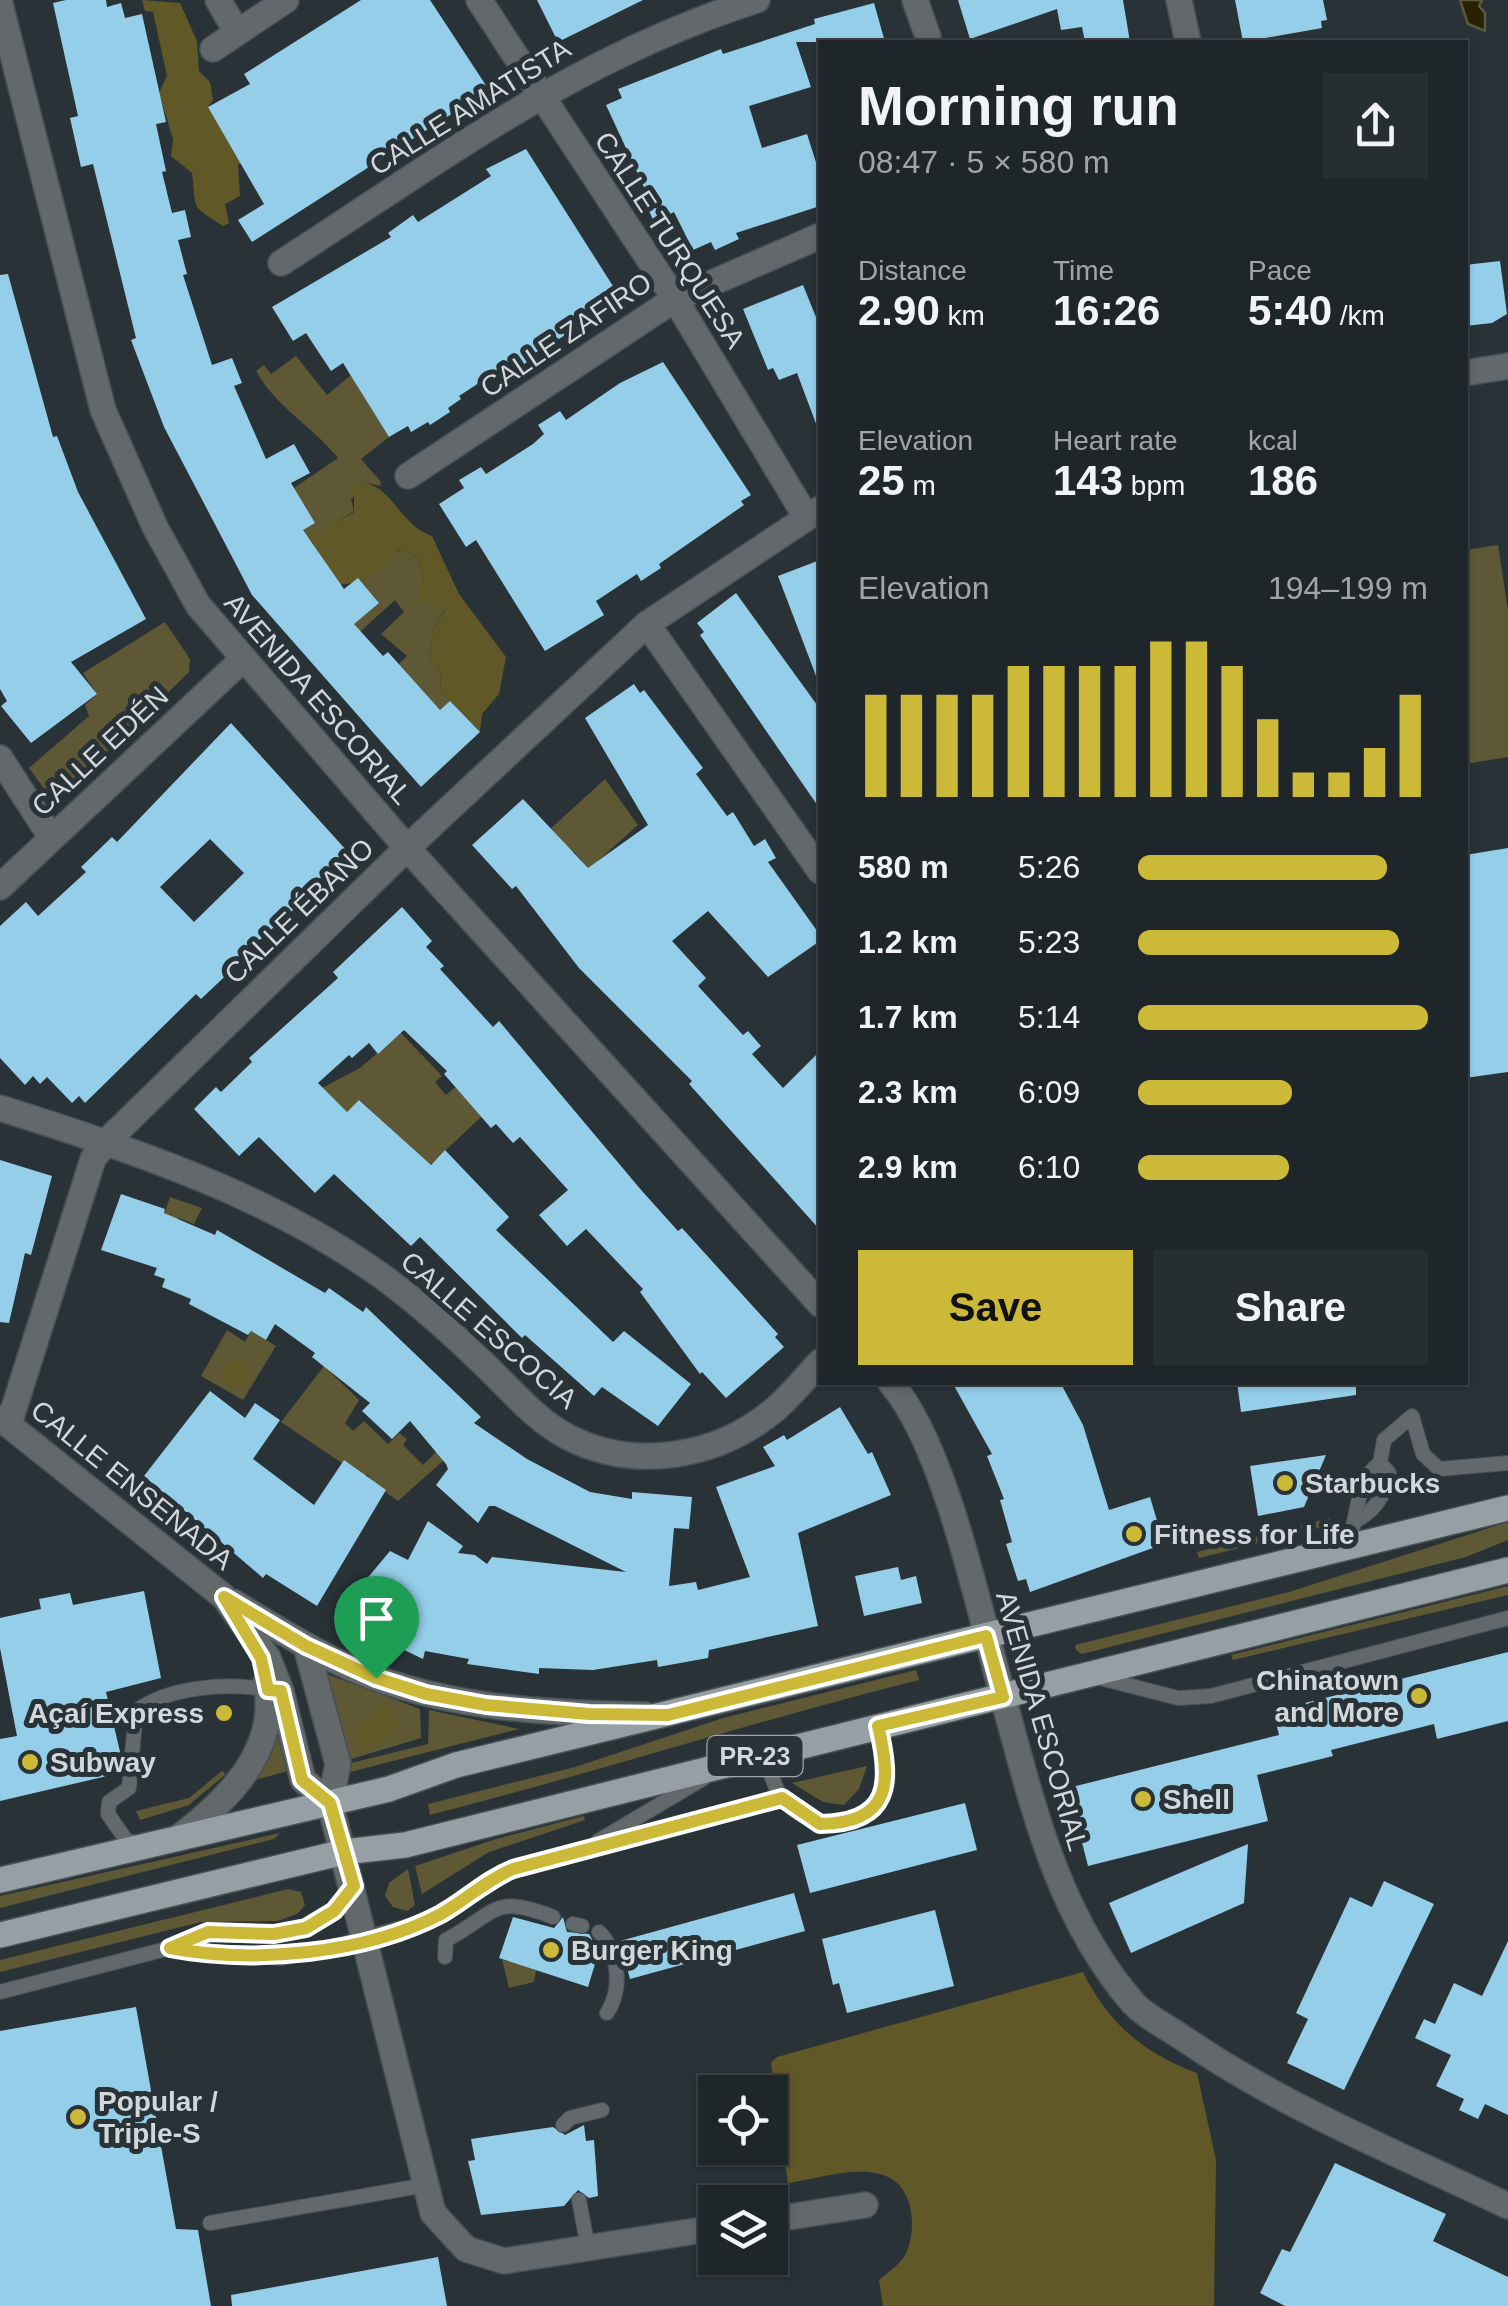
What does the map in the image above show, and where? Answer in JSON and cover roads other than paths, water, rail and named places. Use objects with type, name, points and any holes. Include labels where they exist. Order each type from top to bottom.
[{"type":"main road","name":"PR-23","points":[[0,1880],[388,1789],[456,1765],[1508,1508]]},
{"type":"main road","name":"PR-23","points":[[0,1935],[344,1852],[405,1845],[1508,1570]]},
{"type":"street","points":[[218,0],[237,32]]},
{"type":"street","points":[[214,49],[286,0]]},
{"type":"street","name":"CALLE TURQUESA","points":[[479,0],[813,512]]},
{"type":"street","name":"CALLE AMATISTA","points":[[281,263],[540,93],[635,46],[757,0]]},
{"type":"street","points":[[914,0],[928,36]]},
{"type":"street","points":[[1179,0],[1188,40]]},
{"type":"street","name":"AVENIDA ESCORIAL","points":[[0,4],[104,410],[198,605],[407,848],[818,1302]]},
{"type":"street","name":"CALLE ZAFIRO","points":[[408,476],[674,299],[818,237]]},
{"type":"street","points":[[1468,373],[1508,366]]},
{"type":"street","name":"CALLE ÉBANO","points":[[4,1421],[93,1159],[106,1142],[407,848],[647,624],[813,512]]},
{"type":"street","points":[[647,624],[818,868]]},
{"type":"street","name":"CALLE EDÉN","points":[[0,886],[242,660]]},
{"type":"street","points":[[0,758],[51,837]]},
{"type":"street","name":"CALLE ESCOCIA","points":[[0,1108],[106,1142],[234,1193],[297,1224],[373,1270],[446,1326],[534,1412],[566,1436],[608,1452],[651,1457],[694,1452],[734,1436],[772,1411],[818,1364]]},
{"type":"street","name":"AVENIDA ESCORIAL","points":[[892,1385],[921,1429],[937,1471],[1048,1860],[1094,1951],[1136,2006],[1211,2058],[1325,2119],[1508,2206]]},
{"type":"street","name":"CALLE ENSENADA","points":[[4,1421],[224,1597]]},
{"type":"street","points":[[224,1597],[306,1646],[376,1678],[426,1694],[529,1710],[668,1715]]},
{"type":"street","points":[[224,1597],[261,1658],[302,1780],[330,1803]]},
{"type":"street","points":[[306,1646],[338,1764],[330,1803],[354,1886],[433,2213],[466,2249],[504,2261],[698,2231]]},
{"type":"street","points":[[178,1838],[216,1809],[241,1780],[263,1736],[274,1690]]},
{"type":"street","points":[[788,2217],[865,2205]]},
{"type":"lane","points":[[1346,1549],[1359,1519],[1375,1508],[1387,1483],[1388,1473],[1380,1463],[1384,1440],[1412,1416],[1422,1454],[1440,1469],[1508,1463]]},
{"type":"lane","points":[[1095,1676],[1178,1698],[1211,1696],[1508,1618]]},
{"type":"lane","points":[[144,1846],[126,1840],[108,1814],[108,1802],[128,1788],[136,1710],[148,1703],[206,1689],[247,1685],[274,1690]]},
{"type":"lane","points":[[765,1754],[782,1798],[820,1824],[860,1818],[886,1791],[888,1773],[878,1726]]},
{"type":"lane","points":[[584,1849],[734,1760]]},
{"type":"lane","points":[[170,1948],[282,1958],[364,1939],[442,1913],[491,1878],[513,1869],[782,1798]]},
{"type":"lane","points":[[0,1992],[170,1948],[208,1932],[274,1934],[306,1928],[334,1911],[354,1886]]},
{"type":"lane","points":[[444,1957],[446,1940],[501,1905],[525,1906],[554,1916]]},
{"type":"lane","points":[[600,1932],[614,1956],[617,1983],[616,1999],[606,2013]]},
{"type":"lane","points":[[563,2125],[570,2118],[602,2110]]},
{"type":"lane","points":[[210,2223],[426,2185]]},
{"type":"lane","points":[[578,2200],[588,2248]]},
{"type":"place","name":"Starbucks","points":[[1285,1483]]},
{"type":"place","name":"Fitness for Life","points":[[1134,1534]]},
{"type":"place","name":"Chinatown and More","points":[[1419,1696]]},
{"type":"place","name":"Açaí Express","points":[[224,1713]]},
{"type":"place","name":"Subway","points":[[30,1762]]},
{"type":"place","name":"Shell","points":[[1143,1799]]},
{"type":"place","name":"Burger King","points":[[551,1950]]},
{"type":"place","name":"Popular / Triple-S","points":[[78,2117]]}]
